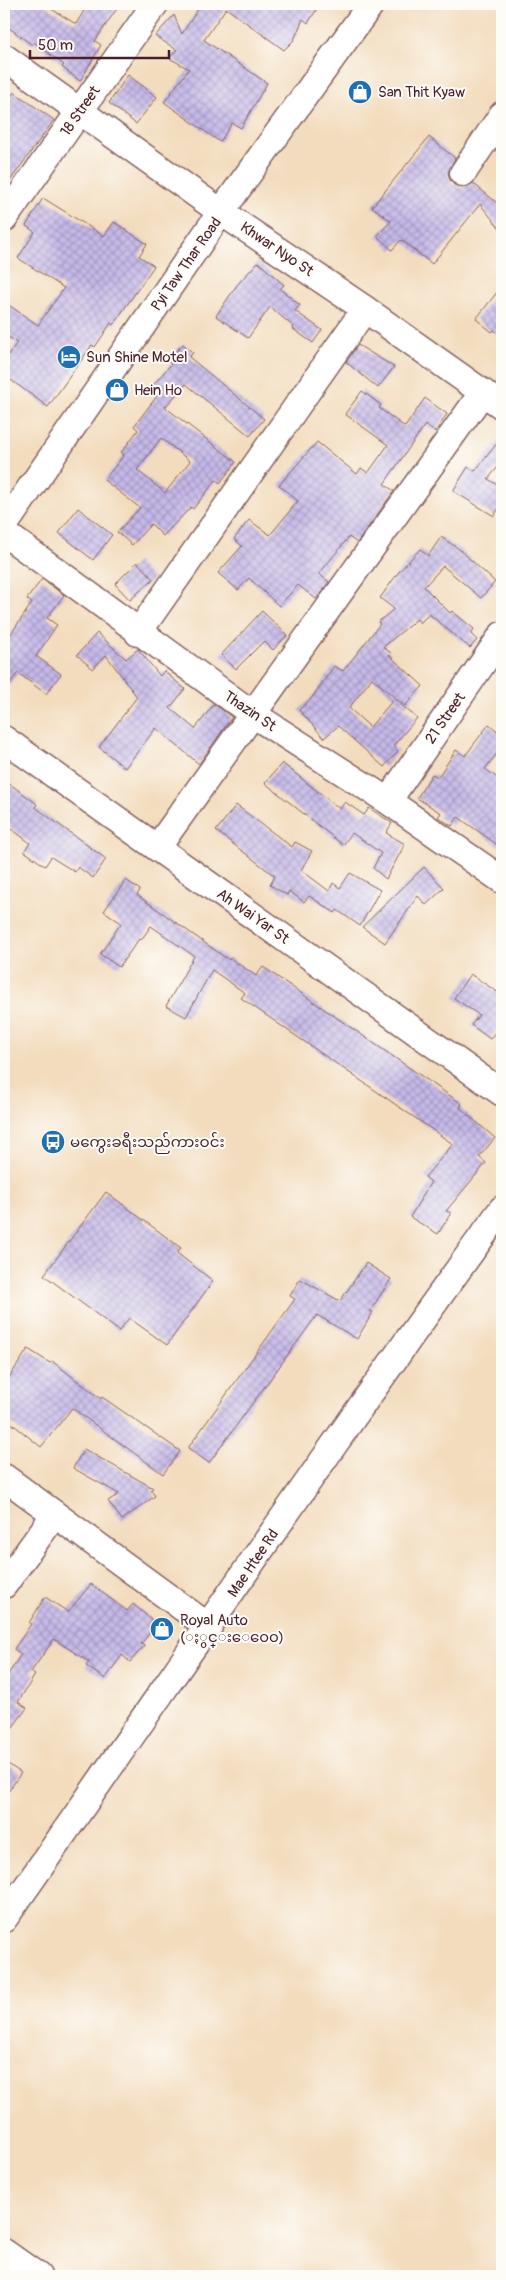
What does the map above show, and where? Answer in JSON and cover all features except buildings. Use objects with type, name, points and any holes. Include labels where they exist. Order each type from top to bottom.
[{"type":"street","name":"18 Street","points":[[4,218],[155,4]]},
{"type":"street","name":"Pyi Taw Thar Road","points":[[4,526],[221,212],[371,4]]},
{"type":"street","name":"Khwar Nyo St","points":[[4,57],[81,110],[221,212],[365,309],[492,399]]},
{"type":"street","points":[[463,173],[502,115]]},
{"type":"street","points":[[138,633],[365,309]]},
{"type":"street","points":[[157,848],[254,715],[492,399]]},
{"type":"street","name":"Thazin St","points":[[4,533],[138,633],[254,715],[388,801],[502,880]]},
{"type":"street","name":"21 Street","points":[[388,801],[502,635]]},
{"type":"street","name":"Ah Wai Yar St","points":[[4,739],[502,1093]]},
{"type":"street","name":"Mae Htee Rd","points":[[4,1919],[209,1627],[380,1377],[502,1209]]},
{"type":"street","points":[[4,1477],[209,1627]]},
{"type":"street","points":[[4,1585],[55,1514]]},
{"type":"street","points":[[4,2252],[38,2276]]},
{"type":"place","name":"San Thit Kyaw","points":[[360,92]]},
{"type":"place","name":"Sun Shine Motel","points":[[69,357]]},
{"type":"place","name":"Hein Ho","points":[[117,390]]},
{"type":"place","name":"မကွေးခရီးသည်ကားဝင်း","points":[[53,1142]]},
{"type":"place","name":"Royal Auto (ႏွင္းေ၀ေ၀)","points":[[162,1629]]}]
